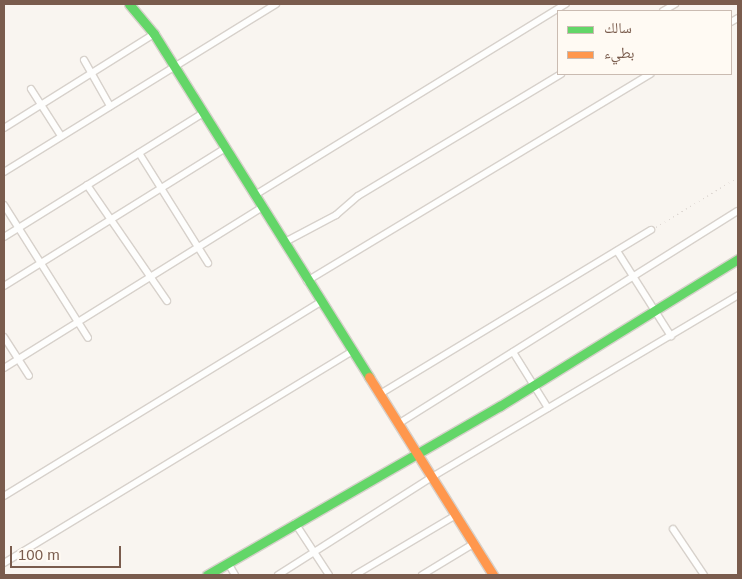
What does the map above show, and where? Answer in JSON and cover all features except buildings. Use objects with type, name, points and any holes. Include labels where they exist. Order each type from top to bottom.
[{"type":"street","points":[[129,4],[154,34],[285,242],[320,302],[493,575]]},
{"type":"street","points":[[4,172],[276,4]]},
{"type":"street","points":[[255,195],[566,4]]},
{"type":"street","points":[[4,128],[154,34]]},
{"type":"street","points":[[84,60],[110,106]]},
{"type":"street","points":[[285,242],[336,215],[358,196],[559,75]]},
{"type":"street","points":[[307,281],[648,75]]},
{"type":"street","points":[[31,89],[61,136]]},
{"type":"street","points":[[4,237],[204,113]]},
{"type":"street","points":[[4,286],[226,148]]},
{"type":"street","points":[[139,153],[160,190],[208,263]]},
{"type":"street","points":[[87,185],[149,279],[167,301]]},
{"type":"street","points":[[4,368],[263,207]]},
{"type":"street","points":[[5,208],[88,338]]},
{"type":"street","points":[[398,424],[738,212]]},
{"type":"street","points":[[380,394],[651,230]]},
{"type":"street","points":[[617,251],[671,336]]},
{"type":"street","points":[[207,575],[295,522],[418,454],[738,259]]},
{"type":"street","points":[[278,575],[432,477],[738,295]]},
{"type":"street","points":[[4,496],[320,302]]},
{"type":"street","points":[[4,337],[29,376]]},
{"type":"street","points":[[4,563],[352,352]]},
{"type":"street","points":[[513,352],[548,408]]},
{"type":"street","points":[[355,575],[456,516]]},
{"type":"street","points":[[295,522],[329,575]]},
{"type":"street","points":[[673,529],[704,575]]},
{"type":"street","points":[[422,575],[473,544]]},
{"type":"street","points":[[228,563],[235,575]]},
{"type":"path","points":[[651,230],[738,177]]},
{"type":"traffic: fast","points":[[129,4],[154,34],[369,377]]},
{"type":"traffic: fast","points":[[207,575],[500,406],[738,259]]},
{"type":"traffic: slow","points":[[369,377],[493,575]]}]
